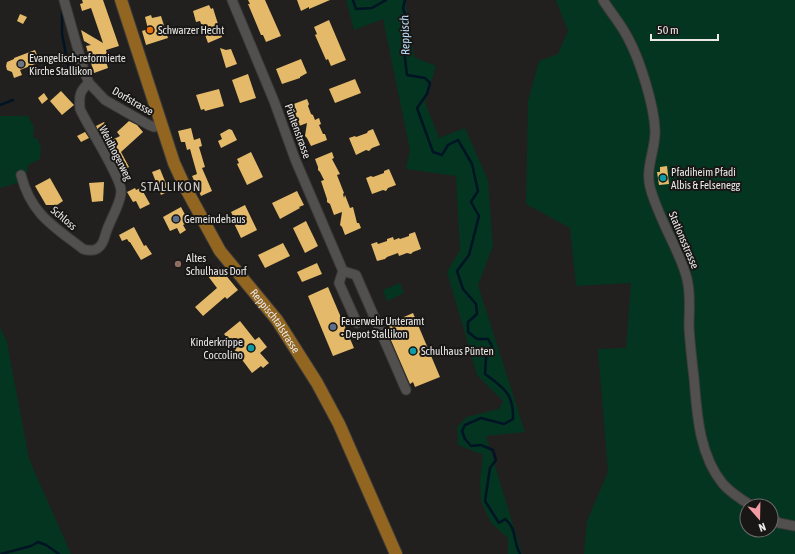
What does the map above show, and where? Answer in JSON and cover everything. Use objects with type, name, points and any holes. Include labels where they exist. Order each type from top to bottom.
[{"type":"main road","name":"Reppischtalstrasse","points":[[121,0],[174,163],[185,187],[220,251],[277,320],[317,382],[339,424],[396,554]]},
{"type":"street","name":"Dorfstrasse","points":[[64,0],[84,71],[89,83],[98,93],[112,104],[149,125],[162,125]]},
{"type":"street","name":"Püntenstrasse","points":[[232,0],[274,101],[295,159],[343,271],[339,283],[357,323]]},
{"type":"street","name":"Stationsstrasse","points":[[603,0],[621,26],[634,51],[654,116],[655,144],[649,170],[649,179],[657,207],[680,258],[687,279],[694,385],[701,436],[708,456],[720,479],[728,489],[741,498]]},
{"type":"street","name":"Weidhogerweg","points":[[89,83],[83,88],[80,95],[80,109],[116,176],[121,193],[101,246],[90,252]]},
{"type":"street","name":"Schloss","points":[[21,175],[30,200],[44,219],[83,249],[90,252]]},
{"type":"street","points":[[343,271],[356,275],[406,390]]},
{"type":"street","points":[[779,523],[792,526]]},
{"type":"green space","points":[[346,0],[405,0],[414,57],[436,66],[425,102],[439,138],[465,128],[488,180],[493,246],[478,285],[525,432],[486,436],[522,554],[508,554],[508,538],[491,523],[481,501],[480,481],[483,455],[458,445],[457,427],[467,417],[499,409],[503,401],[477,375],[447,272],[460,250],[456,176],[406,169],[410,150],[383,19],[354,30]]},
{"type":"green space","points":[[555,0],[795,0],[795,554],[584,554],[587,521],[608,472],[598,349],[626,348],[631,283],[576,286],[570,228],[526,204],[528,101],[539,61],[558,54],[568,31]]},
{"type":"green space","points":[[0,116],[28,116],[34,127],[33,138],[37,138],[41,147],[40,159],[28,165],[27,173],[23,175],[17,183],[0,188]]},
{"type":"green space","points":[[400,283],[404,293],[387,301],[383,290]]},
{"type":"green space","points":[[0,327],[7,342],[29,459],[71,554],[0,554]]},
{"type":"building","points":[[82,0],[103,0],[119,46],[106,50],[107,54],[104,55],[108,68],[94,73],[86,46],[91,45],[84,41],[81,30],[103,43],[91,8],[82,11],[80,4],[83,3]]},
{"type":"building","points":[[248,0],[265,0],[281,36],[266,42],[263,35],[261,35],[248,4],[250,4]]},
{"type":"building","points":[[297,0],[330,0],[301,11]]},
{"type":"building","points":[[209,5],[211,9],[213,8],[222,37],[208,43],[200,21],[196,22],[193,11]]},
{"type":"building","points":[[20,14],[27,17],[23,24],[17,21]]},
{"type":"building","points":[[151,15],[152,18],[161,16],[168,38],[146,45],[142,31],[148,29],[145,17]]},
{"type":"building","points":[[329,20],[346,60],[331,66],[328,59],[326,60],[315,35],[317,34],[314,27]]},
{"type":"building","points":[[220,48],[226,50],[231,49],[237,64],[226,68]]},
{"type":"building","name":"Evangelisch-reformierte Kirche Stallikon","points":[[35,50],[40,62],[20,70],[22,75],[14,78],[12,72],[7,70],[7,62]]},
{"type":"building","points":[[301,59],[307,73],[300,78],[282,84],[276,69]]},
{"type":"building","points":[[248,74],[256,98],[240,103],[232,80]]},
{"type":"building","points":[[355,79],[361,93],[335,103],[329,89]]},
{"type":"building","points":[[219,89],[224,106],[205,111],[204,109],[201,110],[196,95]]},
{"type":"building","points":[[61,91],[74,105],[62,115],[50,101]]},
{"type":"building","points":[[44,93],[48,99],[42,104],[38,98]]},
{"type":"building","points":[[307,99],[311,114],[315,120],[319,118],[321,124],[319,125],[327,140],[311,146],[305,136],[307,123],[299,126],[295,115],[292,113],[293,110],[291,105]]},
{"type":"building","points":[[129,121],[137,125],[143,132],[121,152],[129,167],[121,172],[106,143],[120,136],[117,132]]},
{"type":"building","points":[[104,122],[107,127],[99,132],[96,126]]},
{"type":"building","points":[[191,128],[194,140],[200,138],[202,146],[199,147],[205,167],[202,168],[212,191],[201,196],[192,176],[197,174],[190,149],[187,150],[185,142],[181,142],[178,131]]},
{"type":"building","points":[[229,129],[232,130],[237,140],[221,148],[218,141],[222,139],[220,134]]},
{"type":"building","points":[[373,129],[380,145],[369,151],[366,150],[356,155],[349,138],[367,133]]},
{"type":"building","points":[[85,132],[89,138],[81,142],[77,136]]},
{"type":"building","points":[[251,152],[263,177],[247,185],[237,164],[239,163],[237,159]]},
{"type":"building","points":[[332,152],[334,158],[332,159],[340,174],[337,175],[344,193],[344,198],[345,195],[350,208],[353,207],[357,223],[359,223],[361,228],[345,235],[340,225],[342,212],[334,215],[330,204],[327,202],[321,181],[324,180],[318,170],[315,159]]},
{"type":"building","name":"Pfadiheim Pfadi Albis & Felsenegg","points":[[667,166],[669,184],[659,185],[657,172],[660,172],[660,167]]},
{"type":"building","points":[[160,169],[169,191],[161,195],[152,172]]},
{"type":"building","points":[[389,169],[396,185],[388,188],[386,191],[383,190],[372,194],[366,178],[384,173],[384,171]]},
{"type":"building","points":[[50,178],[63,201],[57,205],[46,205],[35,186]]},
{"type":"building","points":[[104,182],[103,201],[92,202],[89,183]]},
{"type":"building","points":[[135,188],[136,190],[141,188],[150,204],[140,209],[136,201],[133,202],[127,192]]},
{"type":"building","points":[[297,191],[304,205],[280,219],[272,203]]},
{"type":"building","points":[[245,205],[257,230],[241,238],[231,217],[233,216],[231,212]]},
{"type":"building","name":"Gemeindehaus","points":[[181,207],[189,222],[183,225],[186,230],[180,234],[177,228],[170,231],[163,217]]},
{"type":"building","points":[[306,221],[318,246],[305,253],[293,228]]},
{"type":"building","points":[[134,227],[144,246],[146,245],[152,254],[141,260],[130,242],[127,239],[122,241],[119,235]]},
{"type":"building","points":[[415,232],[421,249],[411,254],[407,253],[399,256],[398,253],[377,261],[371,244],[377,242],[378,244],[393,237],[394,240],[400,239]]},
{"type":"building","points":[[283,243],[290,256],[265,268],[258,255]]},
{"type":"building","points":[[317,263],[322,274],[302,282],[297,272]]},
{"type":"building","name":"Altes Schulhaus Dorf","points":[[219,267],[238,290],[227,299],[225,297],[203,316],[195,307],[217,288],[208,276]]},
{"type":"building","points":[[328,287],[354,348],[333,356],[308,296]]},
{"type":"building","name":"Schulhaus Pünten","points":[[413,313],[440,377],[415,387],[413,382],[410,384],[387,331],[390,329],[388,324]]},
{"type":"building","name":"Kinderkrippe Coccolino","points":[[240,321],[255,340],[259,337],[267,347],[260,353],[269,363],[263,368],[261,366],[252,373],[234,349],[236,348],[224,334]]},
{"type":"waterway","name":"Reppisch","points":[[353,0],[356,9],[372,8],[386,0]]},
{"type":"waterway","name":"Reppisch","points":[[405,0],[403,8],[407,21],[403,42],[407,75],[425,78],[430,83],[427,94],[417,108],[433,152],[442,155],[448,145],[458,140],[472,164],[478,191],[471,202],[479,216],[469,255],[457,271],[463,289],[476,304],[477,314],[468,322],[468,332],[477,339],[488,339],[492,346],[486,357],[485,374],[498,383],[510,397],[513,410],[513,419],[504,424],[481,418],[465,425],[462,431],[465,439],[471,446],[481,445],[493,450],[496,460],[490,468],[485,501],[499,523],[505,519],[509,523],[520,554]]},
{"type":"waterway","points":[[62,12],[62,34],[70,74]]},
{"type":"waterway","points":[[0,105],[13,100]]},
{"type":"waterway","points":[[1,554],[31,546],[38,542],[46,545],[59,554]]},
{"type":"place","name":"Schwarzer Hecht","points":[[150,30]]},
{"type":"place","name":"Evangelisch-reformierte Kirche Stallikon","points":[[21,64]]},
{"type":"place","name":"Pfadiheim Pfadi Albis & Felsenegg","points":[[663,178]]},
{"type":"place","name":"Gemeindehaus","points":[[176,219]]},
{"type":"place","name":"Altes Schulhaus Dorf","points":[[178,264]]},
{"type":"place","name":"Feuerwehr Unteramt - Depot Stallikon","points":[[333,327]]},
{"type":"place","name":"Kinderkrippe Coccolino","points":[[251,348]]},
{"type":"place","name":"Schulhaus Pünten","points":[[413,351]]},
{"type":"district","name":"STALLIKON","points":[[171,186]]}]
